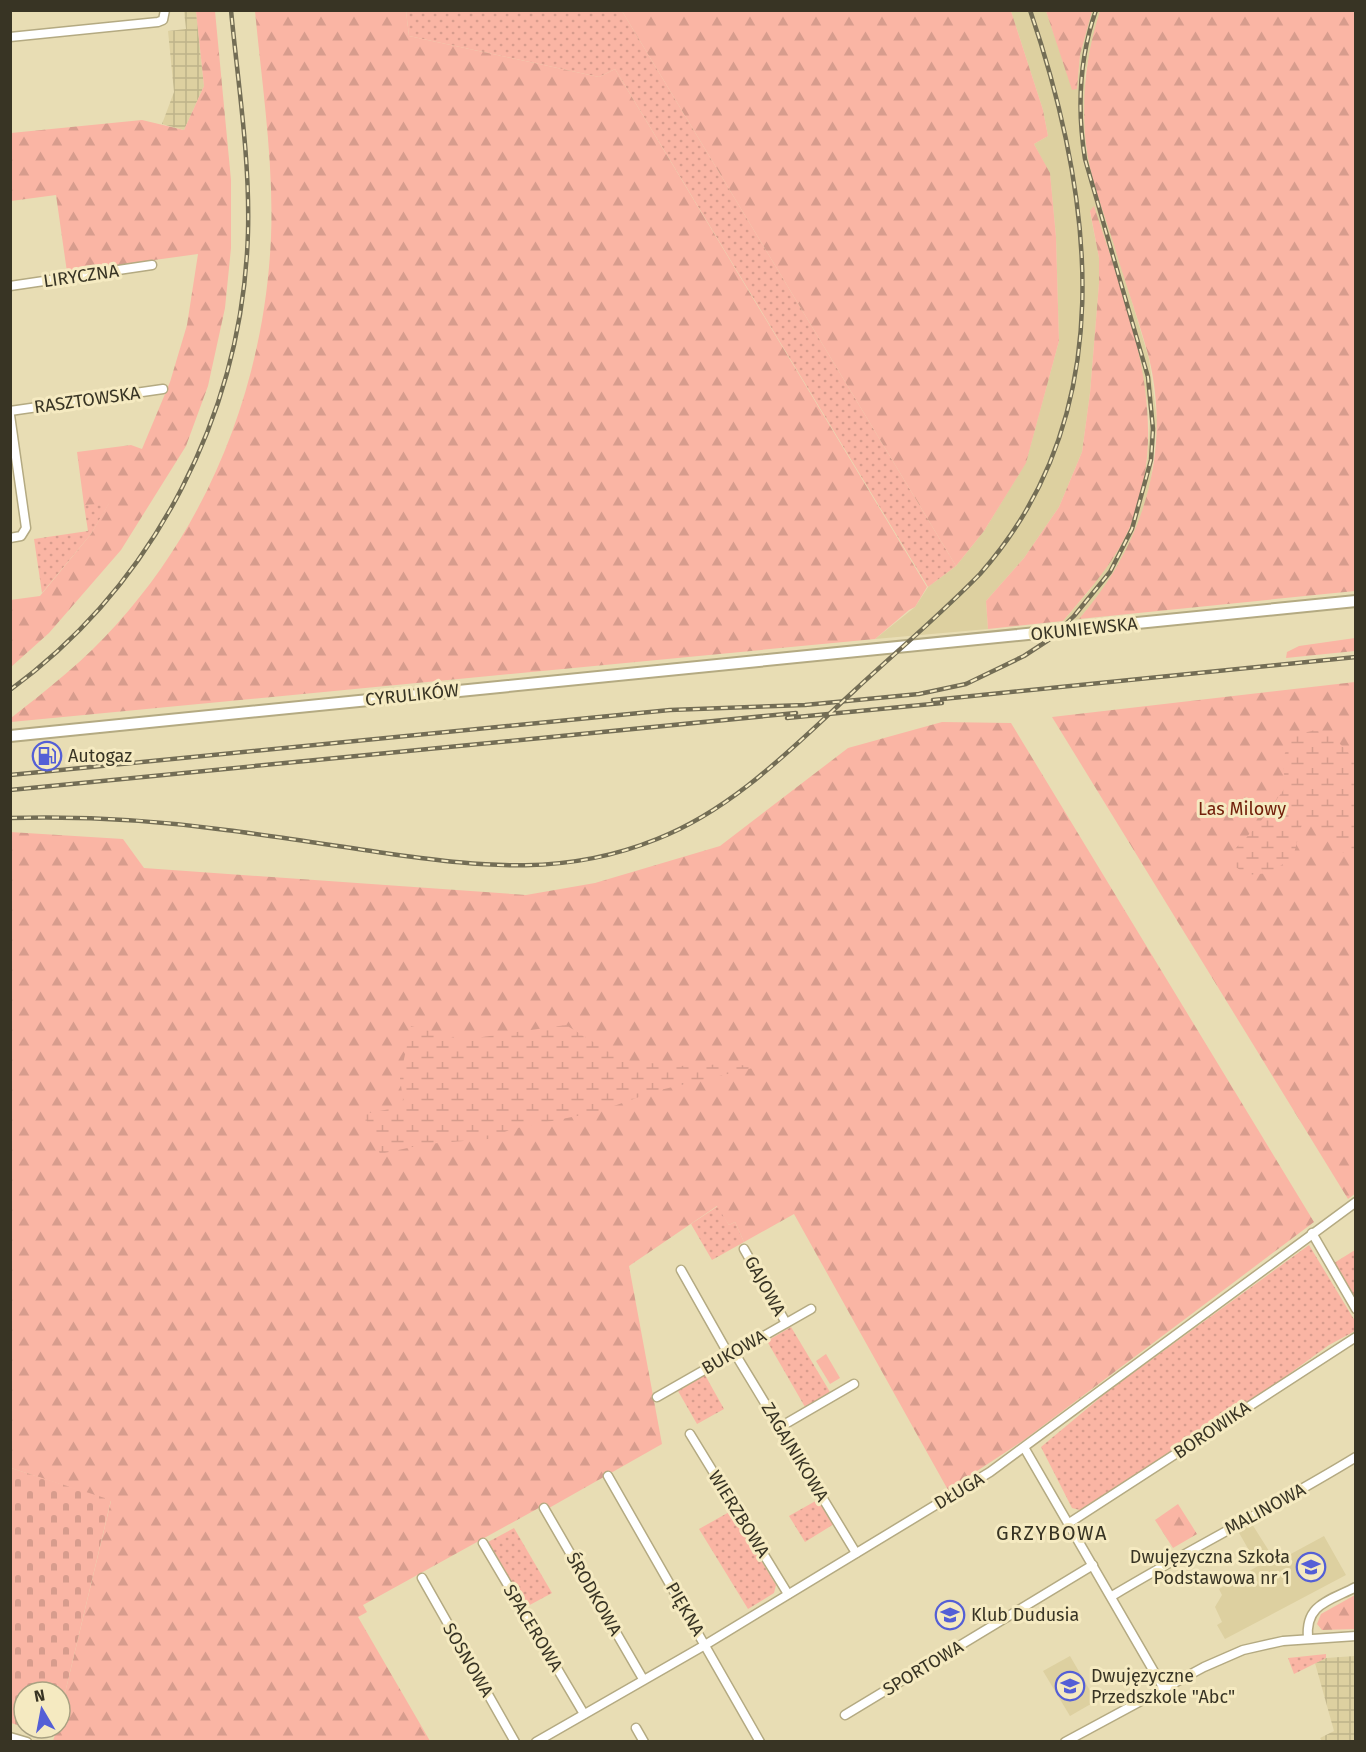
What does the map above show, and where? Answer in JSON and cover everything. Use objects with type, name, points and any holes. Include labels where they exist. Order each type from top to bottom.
[{"type":"main road","name":"OKUNIEWSKA","points":[[813,657],[1356,601]]},
{"type":"main road","name":"CYRULIKÓW","points":[[10,736],[813,657]]},
{"type":"street","points":[[10,37],[158,22],[163,20],[165,10]]},
{"type":"street","name":"LIRYCZNA","points":[[10,286],[152,266]]},
{"type":"street","name":"RASZTOWSKA","points":[[10,413],[163,388]]},
{"type":"street","points":[[10,413],[26,525],[24,533],[10,538]]},
{"type":"street","name":"DŁUGA","points":[[536,1742],[705,1645],[1025,1449],[1356,1202]]},
{"type":"street","points":[[1312,1233],[1356,1309]]},
{"type":"street","name":"GAJOWA","points":[[744,1249],[786,1323]]},
{"type":"street","name":"ZAGAJNIKOWA","points":[[681,1270],[856,1553]]},
{"type":"street","name":"BUKOWA","points":[[657,1397],[811,1309]]},
{"type":"street","name":"BOROWIKA","points":[[1069,1523],[1356,1337]]},
{"type":"street","points":[[780,1427],[854,1384]]},
{"type":"street","name":"WIERZBOWA","points":[[690,1434],[788,1594]]},
{"type":"street","points":[[1025,1449],[1164,1689]]},
{"type":"street","name":"MALINOWA","points":[[1112,1596],[1191,1548],[1274,1506],[1356,1457]]},
{"type":"street","name":"PIĘKNA","points":[[608,1476],[760,1742]]},
{"type":"street","name":"ŚRODKOWA","points":[[544,1508],[643,1679]]},
{"type":"street","name":"SPACEROWA","points":[[483,1543],[584,1714]]},
{"type":"street","name":"SPORTOWA","points":[[845,1715],[1093,1565]]},
{"type":"street","name":"SOSNOWA","points":[[422,1578],[515,1742]]},
{"type":"street","points":[[1308,1638],[1307,1620],[1312,1612],[1356,1587]]},
{"type":"street","points":[[1065,1742],[1204,1667],[1257,1646],[1308,1638],[1356,1636]]},
{"type":"street","points":[[636,1728],[644,1742]]},
{"type":"street","points":[[10,1737],[27,1742]]},
{"type":"shaded area","points":[[184,11],[196,11],[204,86],[184,130],[162,124],[174,92],[168,31],[186,29]]},
{"type":"shaded area","points":[[1011,11],[1046,11],[1073,89],[1077,88],[1080,55],[1090,15],[1092,11],[1100,11],[1085,74],[1086,147],[1149,359],[1157,420],[1151,480],[1141,518],[1122,562],[1099,596],[1079,619],[1063,621],[1089,591],[1129,529],[1147,462],[1149,437],[1150,415],[1129,314],[1094,207],[1090,212],[1099,258],[1099,283],[1090,393],[1082,452],[1059,507],[1024,558],[986,601],[988,629],[875,639],[915,607],[928,587],[956,566],[984,531],[1026,462],[1059,341],[1056,237],[1050,174],[1034,144],[1048,136],[1043,110]]},
{"type":"shaded area","points":[[1252,1524],[1276,1562],[1324,1536],[1346,1575],[1225,1639],[1217,1625],[1222,1622],[1215,1607],[1222,1595],[1219,1589],[1258,1566],[1238,1531]]},
{"type":"shaded area","name":"Dwujęzyczne Przedszkole \"Abc\"","points":[[1070,1656],[1096,1701],[1070,1716],[1043,1671]]},
{"type":"shaded area","points":[[1355,1656],[1355,1741],[1322,1741],[1320,1738],[1334,1731],[1315,1663],[1326,1658]]},
{"type":"green space","points":[[196,11],[215,11],[231,180],[231,248],[225,308],[208,386],[186,446],[121,550],[49,633],[11,667],[10,600],[40,596],[91,534],[109,503],[84,505],[77,452],[131,445],[142,449],[170,382],[187,325],[198,254],[67,272],[56,195],[11,201],[11,133],[142,120],[184,130],[204,86]]},
{"type":"green space","points":[[255,11],[406,11],[409,36],[599,77],[615,69],[927,587],[915,607],[875,639],[11,722],[11,718],[92,650],[150,584],[180,540],[206,493],[227,445],[245,394],[258,343],[267,290],[271,237],[271,180]]},
{"type":"green space","points":[[406,11],[622,11],[956,566],[928,587],[615,69],[599,77],[409,36]]},
{"type":"green space","points":[[622,11],[1011,11],[1043,110],[1048,136],[1034,144],[1050,173],[1056,237],[1059,341],[1026,463],[984,531],[956,566]]},
{"type":"green space","points":[[1046,11],[1092,11],[1080,55],[1077,89],[1072,90]]},
{"type":"green space","points":[[1100,11],[1355,11],[1355,591],[1079,619],[1101,591],[1120,561],[1135,530],[1154,464],[1157,429],[1155,394],[1149,358],[1094,183],[1086,145],[1084,111],[1086,77],[1091,44]]},
{"type":"green space","points":[[1094,206],[1132,326],[1142,366],[1147,407],[1148,448],[1142,488],[1129,529],[1116,554],[1063,621],[988,629],[986,601],[1024,558],[1059,507],[1082,452],[1090,393],[1099,283],[1099,258],[1090,211]]},
{"type":"green space","points":[[110,502],[91,534],[42,593],[34,539],[88,531],[84,505]]},
{"type":"green space","points":[[1355,638],[1355,651],[1286,658],[1287,652],[1299,646]]},
{"type":"green space","name":"Las Milowy","points":[[1355,682],[1356,1193],[1348,1199],[1052,717]]},
{"type":"green space","points":[[942,722],[1011,723],[1314,1222],[1024,1440],[948,1490],[794,1214],[744,1242],[735,1222],[729,1225],[717,1206],[629,1266],[662,1444],[549,1508],[544,1505],[363,1605],[367,1612],[358,1617],[430,1741],[53,1741],[72,1740],[72,1680],[68,1680],[111,1501],[11,1468],[10,832],[123,839],[144,868],[526,895],[595,883],[720,846],[848,748]]},
{"type":"green space","points":[[1315,730],[1333,737],[1355,759],[1355,853],[1347,855],[1332,845],[1317,824],[1302,824],[1293,857],[1270,873],[1247,875],[1233,865],[1234,850],[1258,825],[1285,788],[1283,758],[1292,736]]},
{"type":"green space","points":[[566,1025],[622,1060],[678,1066],[732,1064],[757,1067],[656,1091],[597,1112],[512,1129],[488,1139],[426,1144],[380,1154],[364,1114],[395,1108],[403,1100],[400,1078],[411,1026],[462,1040]]},
{"type":"green space","points":[[718,1206],[729,1225],[735,1222],[744,1242],[712,1260],[691,1224]]},
{"type":"green space","points":[[1309,1245],[1355,1321],[1355,1331],[1329,1345],[1267,1390],[1080,1510],[1072,1508],[1041,1447],[1107,1392]]},
{"type":"green space","points":[[1355,1250],[1355,1300],[1334,1263]]},
{"type":"green space","points":[[791,1327],[830,1392],[805,1407],[767,1341]]},
{"type":"green space","points":[[826,1354],[840,1378],[830,1384],[816,1361]]},
{"type":"green space","points":[[705,1375],[724,1409],[697,1424],[678,1391]]},
{"type":"green space","points":[[11,1468],[111,1500],[68,1680],[12,1680],[11,1723]]},
{"type":"green space","points":[[819,1499],[834,1524],[805,1542],[789,1516]]},
{"type":"green space","points":[[1178,1504],[1197,1534],[1173,1548],[1155,1520]]},
{"type":"green space","points":[[731,1511],[776,1585],[774,1593],[748,1609],[699,1529]]},
{"type":"green space","points":[[514,1528],[552,1593],[526,1607],[488,1542]]},
{"type":"green space","points":[[1355,1595],[1355,1629],[1322,1630],[1317,1624],[1321,1614]]},
{"type":"green space","points":[[1326,1654],[1326,1658],[1294,1674],[1288,1658]]},
{"type":"railway","points":[[10,690],[62,647],[108,598],[148,545],[182,488],[209,427],[229,364],[242,299],[248,232],[245,149],[231,10]]},
{"type":"railway","points":[[10,818],[145,821],[459,862],[525,865],[590,859],[657,839],[712,811],[762,774],[934,619],[980,574],[1026,512],[1057,445],[1075,375],[1082,302],[1080,229],[1069,155],[1052,82],[1030,10]]},
{"type":"railway","points":[[10,775],[670,710],[805,705],[919,694],[966,684],[1024,656],[1050,639],[1074,616],[1110,572],[1132,529],[1151,460],[1153,429],[1148,377],[1085,159],[1082,140],[1080,103],[1083,65],[1096,10]]},
{"type":"railway","points":[[933,700],[1356,657]]},
{"type":"railway","points":[[787,718],[942,703]]},
{"type":"railway","points":[[10,790],[796,713]]},
{"type":"place","name":"Autogaz","points":[[47,756]]},
{"type":"place","name":"Dwujęzyczna Szkoła Podstawowa nr 1","points":[[1311,1567]]},
{"type":"place","name":"Klub Dudusia","points":[[950,1615]]},
{"type":"place","name":"Dwujęzyczne Przedszkole \"Abc\"","points":[[1070,1686]]},
{"type":"district","name":"GRZYBOWA","points":[[1052,1533]]}]
